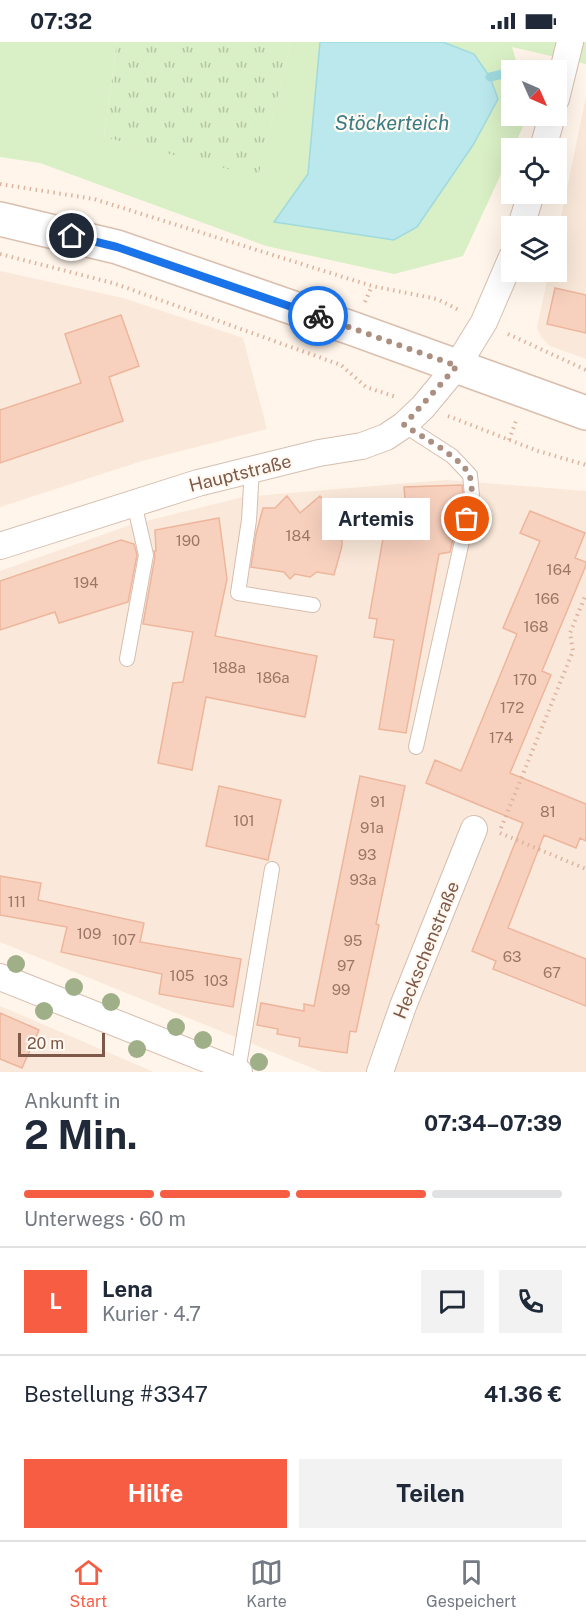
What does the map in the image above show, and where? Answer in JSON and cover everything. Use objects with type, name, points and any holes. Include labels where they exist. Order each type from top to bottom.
[{"type":"main road","points":[[0,219],[117,247],[586,412]]},
{"type":"street","points":[[566,60],[570,42]]},
{"type":"street","name":"Hauptstraße","points":[[0,546],[198,483],[319,453],[362,446],[386,438],[404,425],[423,406],[457,366],[484,322],[501,282]]},
{"type":"street","name":"Heckschenstraße","points":[[380,1072],[403,1006],[474,829]]},
{"type":"street","points":[[0,976],[230,1070]]},
{"type":"lane","points":[[404,425],[452,456],[470,475],[472,496],[416,747]]},
{"type":"lane","points":[[252,469],[249,520],[238,593],[313,605]]},
{"type":"lane","points":[[127,659],[146,555],[134,502]]},
{"type":"lane","points":[[230,1070],[272,869]]},
{"type":"path","points":[[0,184],[94,199],[372,286],[437,299],[586,370]]},
{"type":"path","points":[[0,254],[113,283],[286,345],[340,365],[366,387],[423,406],[538,451],[586,465]]},
{"type":"path","points":[[499,833],[573,651],[570,633],[586,594]]},
{"type":"path","points":[[474,829],[499,833],[586,869]]},
{"type":"shaded area","points":[[586,97],[586,359],[550,346],[541,337],[537,327],[547,282],[567,282],[567,216],[561,216],[564,204],[567,204],[567,188]]},
{"type":"shaded area","points":[[0,271],[123,298],[243,338],[267,429],[142,461],[0,507]]},
{"type":"shaded area","points":[[446,480],[586,491],[586,1072],[322,1072],[0,942],[0,571],[130,525],[243,497]]},
{"type":"shaded area","points":[[0,1006],[154,1072],[0,1072]]},
{"type":"green space","points":[[0,42],[117,42],[104,137],[258,176],[291,42],[320,42],[308,174],[274,222],[417,227],[498,99],[490,77],[474,54],[443,42],[586,42],[586,64],[512,47],[516,60],[501,60],[501,126],[523,126],[518,138],[501,138],[501,174],[463,256],[394,274],[266,246],[40,163],[0,157]]},
{"type":"green space","points":[[117,42],[291,42],[258,177],[104,137]]},
{"type":"water","name":"Stöckerteich","points":[[320,42],[443,42],[474,54],[490,77],[498,99],[473,145],[417,227],[394,240],[274,222],[308,174]]},
{"type":"building","points":[[555,288],[586,295],[586,333],[547,324]]},
{"type":"building","points":[[121,315],[139,366],[109,377],[123,421],[0,463],[0,410],[81,383],[65,334]]},
{"type":"building","points":[[462,485],[463,495],[450,552],[439,554],[406,733],[379,729],[394,640],[374,637],[377,619],[369,618],[390,499],[405,499],[404,487]]},
{"type":"building","points":[[287,496],[300,513],[320,496],[327,504],[342,504],[342,546],[334,575],[317,572],[310,577],[295,574],[290,579],[284,572],[251,567],[263,508],[275,508]]},
{"type":"building","points":[[530,511],[585,533],[575,558],[586,562],[586,565],[542,671],[551,675],[510,773],[586,804],[586,841],[580,838],[576,848],[544,835],[508,928],[586,959],[586,1006],[493,969],[496,961],[472,951],[523,823],[426,783],[435,760],[461,771],[517,634],[503,628],[540,541],[520,533]]},
{"type":"building","points":[[219,518],[227,579],[215,636],[317,656],[305,717],[206,697],[192,770],[158,763],[173,683],[183,682],[193,632],[143,624],[155,557],[154,551],[156,551],[155,530]]},
{"type":"building","points":[[121,540],[134,544],[137,555],[128,602],[59,623],[55,612],[0,630],[0,581]]},
{"type":"building","points":[[360,776],[405,786],[356,1032],[350,1031],[347,1053],[299,1046],[300,1038],[277,1034],[278,1029],[257,1025],[261,1003],[304,1011],[304,1004],[314,1006]]},
{"type":"building","points":[[219,786],[281,800],[268,860],[206,846]]},
{"type":"building","points":[[0,876],[41,883],[38,900],[144,923],[140,942],[241,959],[233,1007],[159,994],[162,974],[61,952],[67,927],[0,915]]},
{"type":"building","points":[[0,1013],[39,1030],[22,1068],[0,1059]]},
{"type":"waterway","points":[[490,77],[501,74]]},
{"type":"way so far","points":[[318,316],[457,366],[404,425],[452,456],[470,475],[472,496],[467,519]]},
{"type":"place","name":"Artemis","points":[[467,519]]},
{"type":"route","points":[[72,236],[117,247],[318,316]]}]
